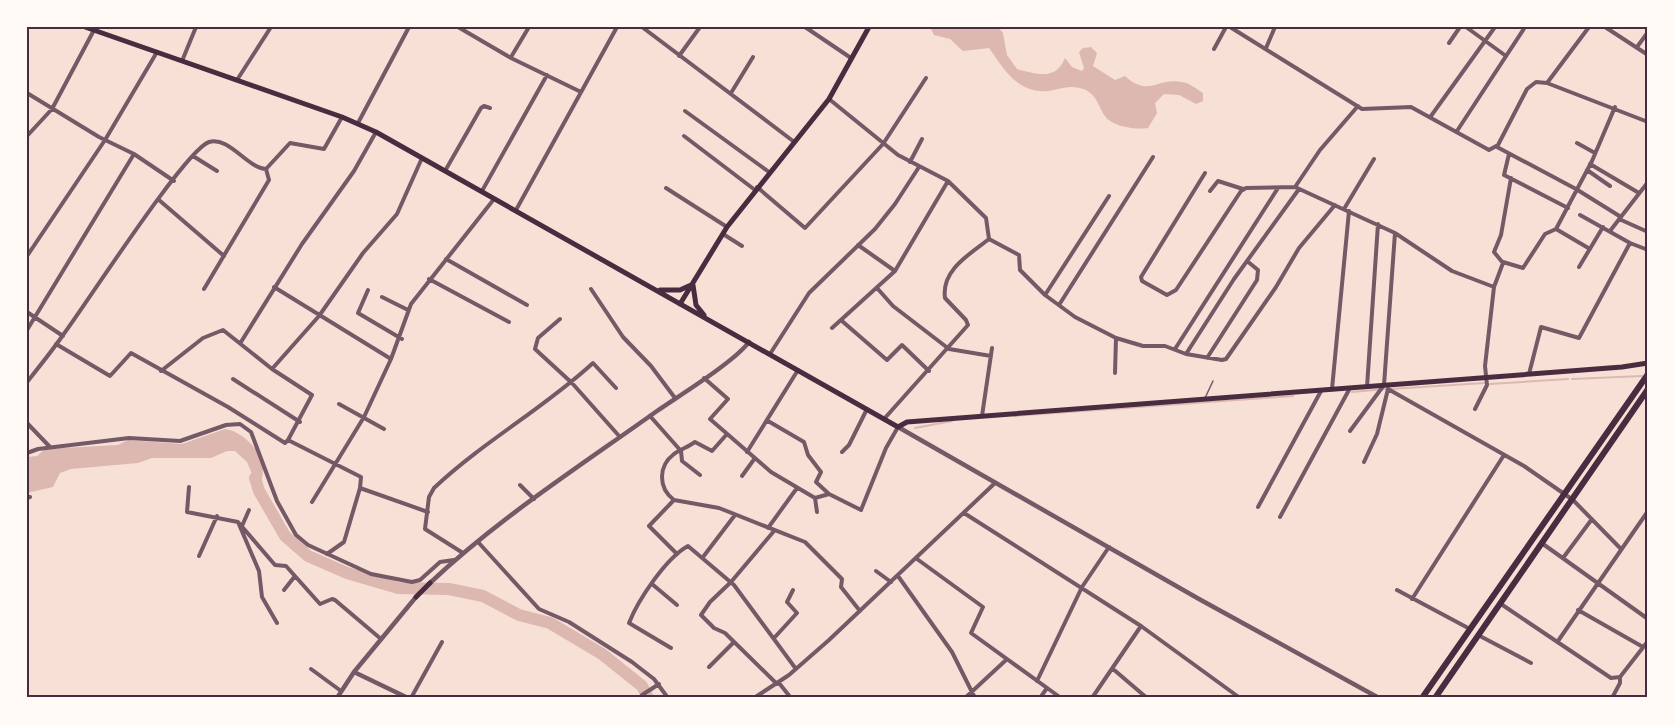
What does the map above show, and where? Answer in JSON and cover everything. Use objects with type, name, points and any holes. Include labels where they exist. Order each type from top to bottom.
[{"type":"main road","points":[[85,27],[358,123],[898,427],[908,422],[1332,389],[1367,387],[1386,389],[1486,377],[1648,363]]},
{"type":"main road","points":[[680,304],[727,227],[793,141],[829,99],[869,27]]},
{"type":"main road","points":[[654,289],[680,290],[693,284]]},
{"type":"main road","points":[[693,284],[696,305],[707,318]]},
{"type":"main road","points":[[1422,698],[1566,495],[1648,374]]},
{"type":"main road","points":[[1435,698],[1648,389]]},
{"type":"main road","points":[[416,597],[430,583]]},
{"type":"street","points":[[182,61],[196,27]]},
{"type":"street","points":[[237,81],[271,27]]},
{"type":"street","points":[[358,123],[409,27]]},
{"type":"street","points":[[458,27],[511,58],[582,92]]},
{"type":"street","points":[[511,58],[529,27]]},
{"type":"street","points":[[516,210],[617,27]]},
{"type":"street","points":[[642,27],[793,141]]},
{"type":"street","points":[[679,56],[700,27]]},
{"type":"street","points":[[805,27],[852,58]]},
{"type":"street","points":[[1214,49],[1228,27],[1368,111],[1392,106],[1411,107],[1489,150],[1497,147],[1531,84],[1536,81],[1615,107],[1648,122]]},
{"type":"street","points":[[1266,48],[1275,27]]},
{"type":"street","points":[[1449,43],[1461,27]]},
{"type":"street","points":[[1466,27],[1506,56]]},
{"type":"street","points":[[1431,116],[1495,27]]},
{"type":"street","points":[[1457,131],[1525,27]]},
{"type":"street","points":[[1547,83],[1588,27]]},
{"type":"street","points":[[1605,27],[1648,55]]},
{"type":"street","points":[[27,136],[52,109],[94,30]]},
{"type":"street","points":[[1637,46],[1648,32]]},
{"type":"street","points":[[27,256],[105,140],[158,51]]},
{"type":"street","points":[[731,93],[753,57]]},
{"type":"street","points":[[482,191],[547,75]]},
{"type":"street","points":[[684,136],[805,228],[883,144],[926,78]]},
{"type":"street","points":[[27,93],[105,140],[134,154],[174,181]]},
{"type":"street","points":[[829,99],[883,144],[910,162],[948,181],[986,218],[989,239]]},
{"type":"street","points":[[445,171],[480,108],[484,106],[490,108]]},
{"type":"street","points":[[1186,354],[1320,150],[1358,106]]},
{"type":"street","points":[[1511,178],[1502,235],[1494,253],[1503,262],[1521,268],[1526,265],[1545,234],[1556,229],[1596,153],[1615,107]]},
{"type":"street","points":[[685,111],[769,172]]},
{"type":"street","points":[[266,169],[290,143],[324,149],[342,117]]},
{"type":"street","points":[[241,342],[274,287],[354,171],[376,132]]},
{"type":"street","points":[[910,162],[922,139]]},
{"type":"street","points":[[27,382],[193,156],[208,143],[218,142],[258,167],[266,169]]},
{"type":"street","points":[[1576,143],[1596,153]]},
{"type":"street","points":[[1497,147],[1576,189],[1620,218],[1648,232]]},
{"type":"street","points":[[27,330],[134,154]]},
{"type":"street","points":[[1509,154],[1503,172],[1568,208]]},
{"type":"street","points":[[193,156],[217,171]]},
{"type":"street","points":[[1059,305],[1153,157]]},
{"type":"street","points":[[272,369],[319,316],[363,253],[396,214],[423,158]]},
{"type":"street","points":[[1332,389],[1346,210],[1374,159]]},
{"type":"street","points":[[1590,164],[1640,193]]},
{"type":"street","points":[[770,354],[795,311],[809,293],[858,245],[895,204],[919,166]]},
{"type":"street","points":[[204,289],[269,180],[266,169]]},
{"type":"street","points":[[1587,170],[1610,186]]},
{"type":"street","points":[[1205,173],[1141,277],[1142,281],[1167,295],[1176,290],[1243,189]]},
{"type":"street","points":[[832,328],[895,272],[948,181]]},
{"type":"street","points":[[1209,191],[1218,181],[1243,189],[1297,188],[1395,233],[1452,271],[1494,287]]},
{"type":"street","points":[[1610,231],[1648,182]]},
{"type":"street","points":[[1175,349],[1279,187]]},
{"type":"street","points":[[666,188],[727,227]]},
{"type":"street","points":[[1045,295],[1109,196]]},
{"type":"street","points":[[312,502],[364,417],[400,339],[408,310],[429,279],[495,199]]},
{"type":"street","points":[[159,200],[225,257]]},
{"type":"street","points":[[989,239],[1019,255],[1020,270],[1045,295],[1075,317],[1116,338],[1143,346],[1154,345],[1175,349],[1186,354],[1226,359],[1276,287],[1299,248],[1335,205]]},
{"type":"street","points":[[1580,215],[1630,243],[1648,250]]},
{"type":"street","points":[[1367,387],[1378,224]]},
{"type":"street","points":[[1579,267],[1603,227]]},
{"type":"street","points":[[1556,229],[1590,249]]},
{"type":"street","points":[[1364,462],[1377,434],[1386,389],[1395,233]]},
{"type":"street","points":[[723,234],[742,246]]},
{"type":"street","points":[[884,419],[949,349],[968,322],[945,298],[946,282],[957,264],[989,239]]},
{"type":"street","points":[[1529,374],[1541,328],[1545,326],[1579,338],[1630,243]]},
{"type":"street","points":[[858,245],[895,272]]},
{"type":"street","points":[[446,259],[526,305]]},
{"type":"street","points":[[1207,358],[1257,280],[1257,268],[1247,261]]},
{"type":"street","points":[[1475,409],[1487,385],[1485,366],[1494,287],[1503,262]]},
{"type":"street","points":[[429,279],[509,322]]},
{"type":"street","points":[[274,287],[391,359]]},
{"type":"street","points":[[591,288],[622,337],[651,366],[675,398]]},
{"type":"street","points":[[878,288],[893,306],[949,349],[991,356]]},
{"type":"street","points":[[368,290],[358,313],[400,339]]},
{"type":"street","points":[[382,297],[408,310]]},
{"type":"street","points":[[27,312],[63,336]]},
{"type":"street","points":[[560,319],[538,338],[535,347],[572,383],[620,437]]},
{"type":"street","points":[[842,321],[887,360],[902,345],[929,371]]},
{"type":"street","points":[[56,344],[108,375],[131,353],[161,371],[228,407],[285,443],[300,422],[312,395],[272,369],[227,332],[217,330],[161,371]]},
{"type":"street","points":[[1115,373],[1116,338]]},
{"type":"street","points":[[430,583],[462,553],[704,378],[749,342]]},
{"type":"street","points":[[982,417],[992,348]]},
{"type":"street","points":[[462,553],[425,529],[429,497],[434,488],[463,461],[572,383],[593,363],[616,388]]},
{"type":"street","points":[[747,452],[798,370]]},
{"type":"street","points":[[704,378],[728,399],[709,417],[727,434],[747,452],[798,488],[815,498],[829,494]]},
{"type":"street","points":[[233,379],[300,422]]},
{"type":"street","points":[[1280,517],[1351,388]]},
{"type":"street","points":[[1350,431],[1386,389]]},
{"type":"street","points":[[1386,389],[1504,456],[1566,495],[1621,549]]},
{"type":"street","points":[[1257,507],[1321,390]]},
{"type":"street","points":[[339,404],[384,429]]},
{"type":"street","points":[[842,452],[849,445],[867,409]]},
{"type":"street","points":[[650,416],[681,450],[682,461],[700,475]]},
{"type":"street","points":[[768,421],[804,442],[808,454],[821,472],[816,482],[829,494],[859,511],[863,509],[886,448],[898,427],[1379,698]]},
{"type":"street","points":[[27,423],[50,447]]},
{"type":"street","points":[[27,453],[50,447],[129,438],[180,441],[234,423],[252,432],[277,501],[296,535],[327,554],[371,574],[412,582],[420,580],[440,562],[454,560]]},
{"type":"street","points":[[727,434],[711,452],[695,442],[669,459],[661,477],[663,488],[674,500],[719,508],[805,542],[842,579],[841,587],[860,611]]},
{"type":"street","points":[[288,440],[337,462],[361,477],[344,543],[327,554]]},
{"type":"street","points":[[1413,599],[1504,456]]},
{"type":"street","points":[[742,476],[755,458]]},
{"type":"street","points":[[754,698],[796,669],[917,559],[995,483]]},
{"type":"street","points":[[520,485],[534,499]]},
{"type":"street","points":[[189,487],[187,512],[217,516],[237,522],[275,565],[284,565],[322,605],[329,600],[335,600],[380,637]]},
{"type":"street","points":[[360,488],[428,512]]},
{"type":"street","points":[[768,528],[798,488]]},
{"type":"street","points":[[815,498],[817,512]]},
{"type":"street","points":[[674,500],[650,526],[677,554]]},
{"type":"street","points":[[242,526],[249,510]]},
{"type":"street","points":[[1558,641],[1648,511]]},
{"type":"street","points":[[964,513],[1142,626],[1240,698]]},
{"type":"street","points":[[703,556],[735,515]]},
{"type":"street","points":[[199,556],[217,516]]},
{"type":"street","points":[[1563,558],[1592,519]]},
{"type":"street","points":[[237,522],[259,571],[266,608],[276,623]]},
{"type":"street","points":[[774,530],[731,582],[701,613],[702,617],[714,628],[722,630],[791,698]]},
{"type":"street","points":[[478,542],[503,573],[539,609],[601,641],[658,684],[668,698]]},
{"type":"street","points":[[1543,544],[1648,619]]},
{"type":"street","points":[[671,648],[628,624],[652,585],[677,554],[688,546],[703,556],[731,582],[775,637],[796,669]]},
{"type":"street","points":[[1037,681],[1082,588],[1109,546]]},
{"type":"street","points":[[917,559],[983,607],[971,633],[1061,698]]},
{"type":"street","points":[[876,571],[891,582]]},
{"type":"street","points":[[284,590],[295,576]]},
{"type":"street","points":[[898,576],[952,652],[975,698]]},
{"type":"street","points":[[652,585],[677,605]]},
{"type":"street","points":[[775,637],[797,612],[787,602],[793,590]]},
{"type":"street","points":[[1397,590],[1470,629]]},
{"type":"street","points":[[337,698],[380,637],[416,597]]},
{"type":"street","points":[[1500,603],[1611,678],[1620,677]]},
{"type":"street","points":[[1578,610],[1643,647]]},
{"type":"street","points":[[1092,698],[1142,626]]},
{"type":"street","points":[[1477,635],[1530,663]]},
{"type":"street","points":[[1612,698],[1620,683],[1620,677],[1648,640]]},
{"type":"street","points":[[354,672],[409,698],[442,642]]},
{"type":"street","points":[[709,667],[734,642]]},
{"type":"street","points":[[965,698],[1006,660]]},
{"type":"street","points":[[311,669],[341,691]]},
{"type":"street","points":[[1113,669],[1147,698]]},
{"type":"street","points":[[643,695],[658,684]]},
{"type":"street","points":[[1040,698],[1047,688]]},
{"type":"lane","points":[[1205,399],[1213,381]]},
{"type":"shaded area","points":[[930,27],[998,27],[1003,33],[1007,55],[1017,69],[1039,74],[1052,73],[1057,70],[1065,58],[1072,67],[1082,71],[1084,68],[1079,52],[1083,48],[1091,47],[1097,53],[1093,66],[1115,80],[1125,76],[1141,86],[1173,81],[1185,83],[1203,93],[1203,101],[1196,104],[1179,95],[1164,94],[1155,103],[1157,113],[1148,128],[1124,127],[1112,122],[1104,115],[1090,92],[1074,87],[1032,90],[1015,80],[989,48],[963,51],[950,39],[934,35]]},
{"type":"shaded area","points":[[225,429],[244,437],[259,454],[263,467],[259,491],[247,462],[235,451],[227,451],[211,458],[152,458],[138,463],[71,469],[60,473],[53,487],[27,493],[27,457],[37,456],[45,449],[118,445],[128,440],[182,444]]},
{"type":"waterway","points":[[1572,379],[1642,376]]},
{"type":"waterway","points":[[1490,384],[1568,379]]},
{"type":"waterway","points":[[1391,389],[1484,383]]},
{"type":"waterway","points":[[1352,392],[1386,389]]},
{"type":"waterway","points":[[1014,416],[1293,396]]},
{"type":"waterway","points":[[915,428],[952,421]]},
{"type":"waterway","points":[[255,478],[259,491],[285,536],[308,556],[347,573],[398,588],[449,589],[483,596],[519,615],[550,623],[602,654],[642,686],[648,698]]}]
